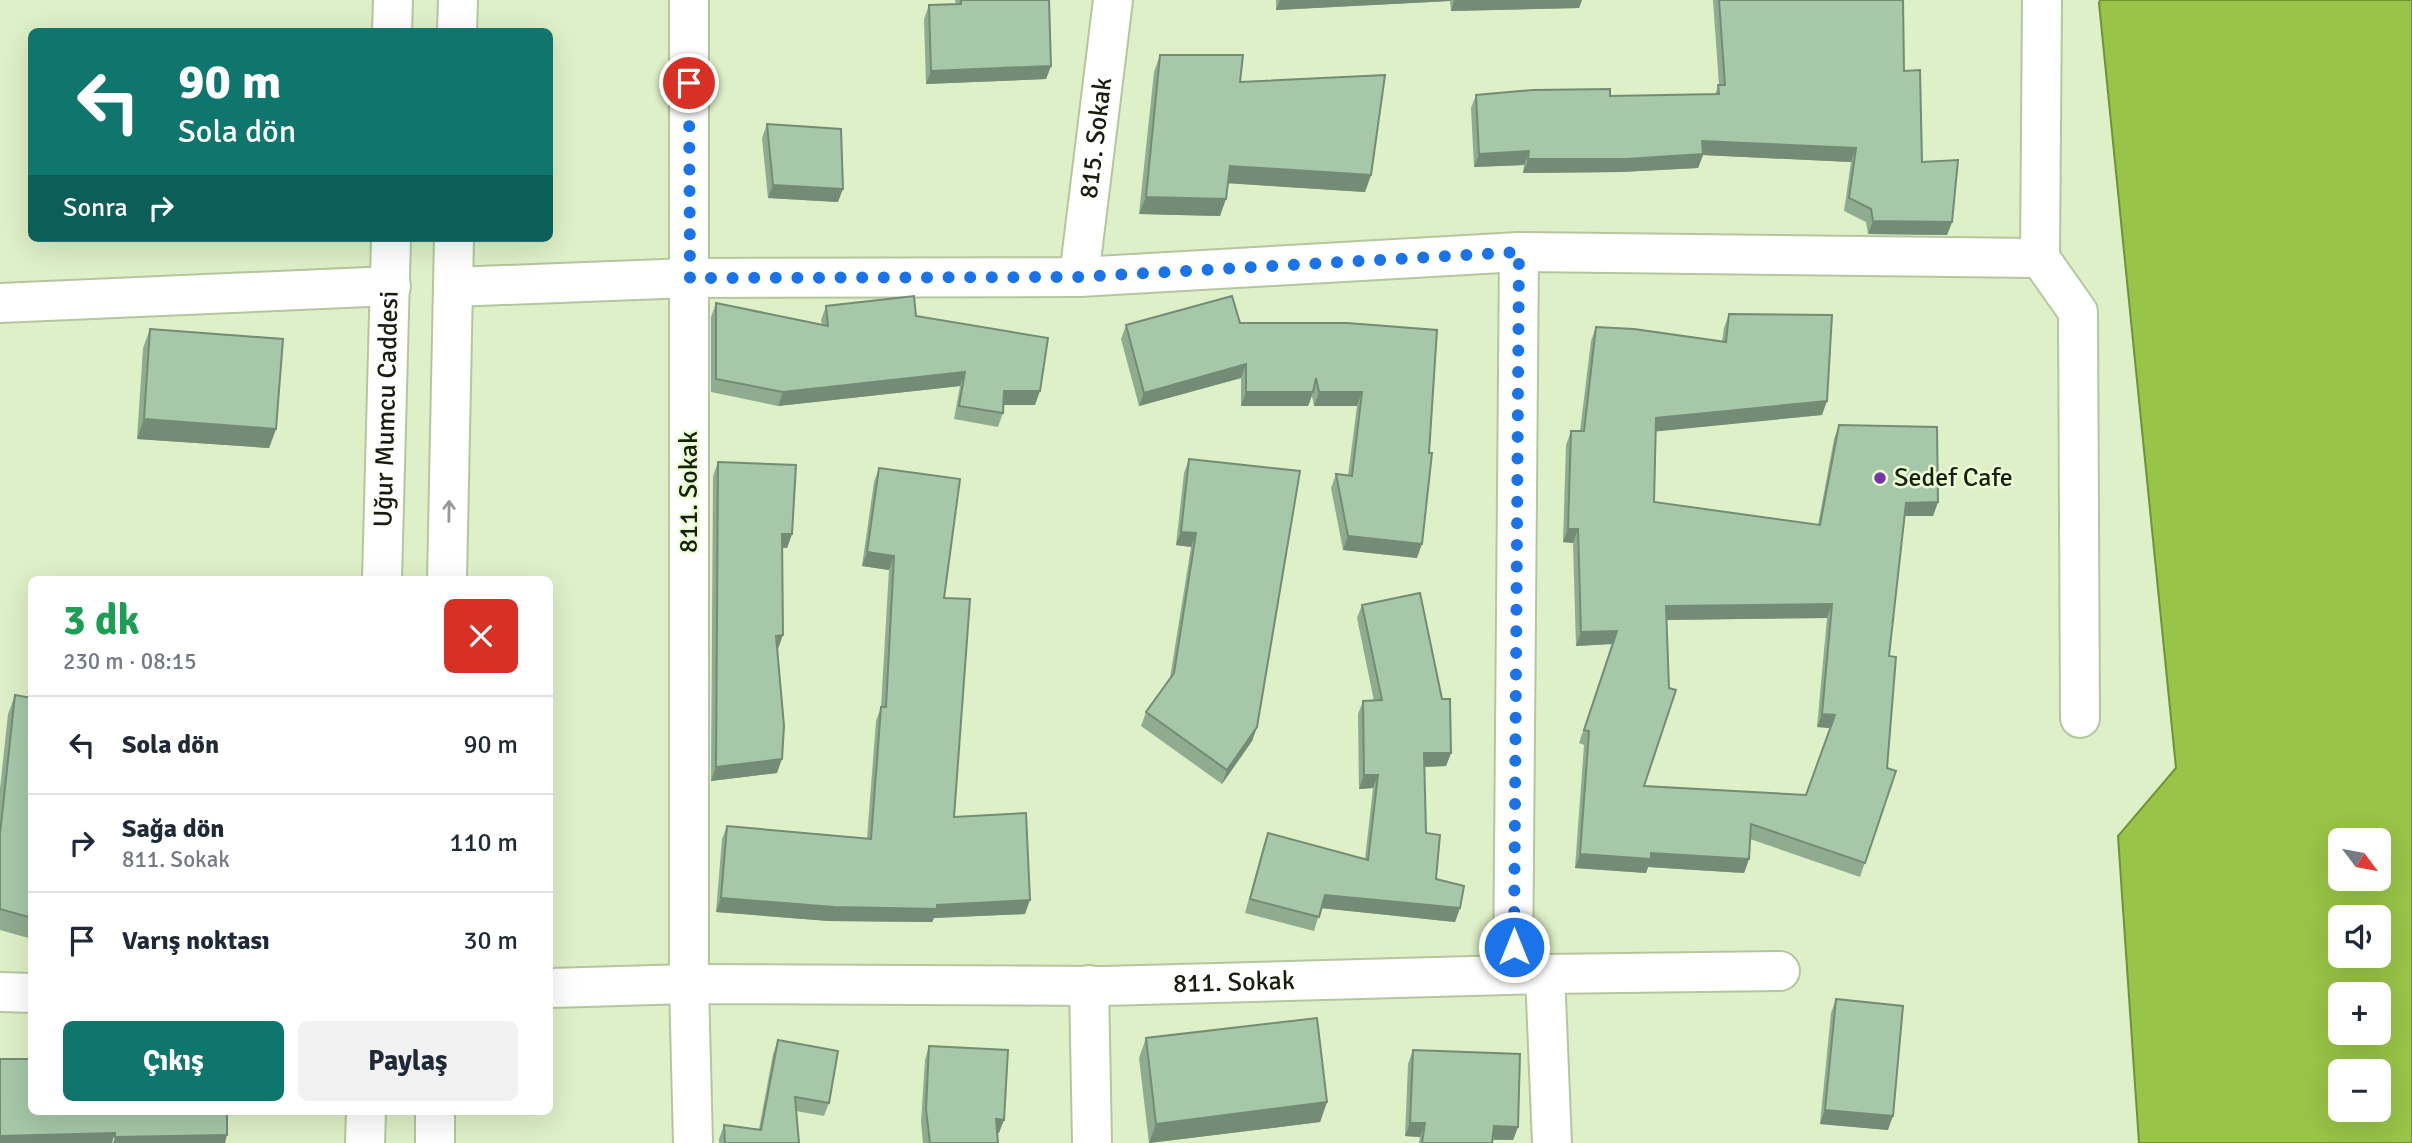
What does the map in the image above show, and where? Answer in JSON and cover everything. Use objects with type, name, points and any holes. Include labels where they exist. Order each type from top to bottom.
[{"type":"street","points":[[392,28],[393,0]]},
{"type":"street","points":[[457,28],[458,0]]},
{"type":"street","name":"811. Sokak","points":[[689,0],[689,984]]},
{"type":"street","name":"815. Sokak","points":[[1079,277],[1113,0]]},
{"type":"street","points":[[2042,0],[2040,258],[2078,312],[2080,718]]},
{"type":"street","name":"Uğur Mumcu Caddesi","points":[[382,576],[391,242]]},
{"type":"street","points":[[447,576],[454,242]]},
{"type":"street","points":[[453,287],[690,278],[1079,277],[1519,252],[2040,258]]},
{"type":"street","points":[[1519,252],[1529,974],[1552,1143]]},
{"type":"street","points":[[0,303],[391,286]]},
{"type":"street","name":"811. Sokak","points":[[553,988],[689,984],[1089,985],[1780,971]]},
{"type":"street","points":[[689,984],[693,1143]]},
{"type":"street","points":[[1089,985],[1092,1143]]},
{"type":"street","points":[[0,992],[28,993]]},
{"type":"street","points":[[365,1143],[366,1115]]},
{"type":"street","points":[[435,1115],[435,1143]]},
{"type":"shaded area","points":[[2100,0],[2412,0],[2412,1143],[2139,1143],[2118,836],[2176,768],[2099,3]]},
{"type":"building","points":[[961,0],[1049,0],[1051,66],[931,71],[929,5],[961,4]]},
{"type":"building","points":[[1719,0],[1903,0],[1904,71],[1920,70],[1922,162],[1958,160],[1952,222],[1873,221],[1871,209],[1849,198],[1856,148],[1702,141],[1703,154],[1626,159],[1528,159],[1529,151],[1479,154],[1476,95],[1533,90],[1610,89],[1610,96],[1719,94],[1718,85],[1725,85]]},
{"type":"building","points":[[1160,55],[1243,55],[1240,82],[1385,75],[1371,175],[1230,166],[1226,199],[1146,197]]},
{"type":"building","points":[[767,124],[841,129],[843,189],[773,185]]},
{"type":"building","points":[[914,296],[916,316],[1048,338],[1040,391],[1004,391],[1003,413],[959,406],[965,372],[783,392],[716,379],[716,303],[828,326],[826,306]]},
{"type":"building","points":[[1232,296],[1240,323],[1347,323],[1437,330],[1429,453],[1432,453],[1422,544],[1348,536],[1336,474],[1352,476],[1362,392],[1319,392],[1316,378],[1313,392],[1246,392],[1246,364],[1144,393],[1126,325]]},
{"type":"building","points":[[1729,314],[1832,315],[1827,401],[1656,418],[1654,502],[1820,525],[1839,425],[1937,427],[1938,502],[1906,503],[1889,656],[1896,657],[1887,768],[1896,771],[1865,863],[1751,824],[1749,859],[1651,853],[1651,859],[1580,854],[1589,731],[1584,730],[1617,631],[1581,632],[1578,529],[1568,529],[1571,431],[1584,431],[1596,327],[1634,329],[1726,342]],"holes":[[[1832,604],[1822,714],[1835,715],[1806,795],[1644,786],[1676,690],[1669,688],[1666,606]]]},
{"type":"building","points":[[150,329],[283,339],[276,429],[144,419]]},
{"type":"building","points":[[1189,459],[1300,471],[1257,727],[1227,770],[1146,712],[1174,673],[1196,533],[1181,532]]},
{"type":"building","points":[[718,462],[796,465],[792,534],[782,534],[783,635],[776,636],[784,726],[782,759],[716,767]]},
{"type":"building","points":[[879,468],[960,479],[944,598],[970,599],[954,817],[1026,813],[1030,900],[937,905],[937,909],[834,907],[721,898],[727,826],[871,839],[881,707],[886,707],[894,556],[867,552]]},
{"type":"building","points":[[1420,593],[1442,699],[1450,699],[1451,753],[1424,753],[1426,833],[1440,835],[1436,879],[1464,886],[1460,908],[1325,895],[1319,917],[1250,899],[1268,833],[1368,860],[1378,775],[1364,775],[1363,701],[1382,700],[1362,605]]},
{"type":"building","points":[[15,695],[28,697],[28,917],[0,909],[0,834]]},
{"type":"building","points":[[1836,999],[1903,1006],[1893,1116],[1825,1110]]},
{"type":"building","points":[[1317,1018],[1327,1102],[1156,1124],[1146,1038]]},
{"type":"building","points":[[778,1040],[838,1051],[829,1103],[795,1097],[799,1143],[725,1143],[724,1125],[761,1130]]},
{"type":"building","points":[[929,1046],[1008,1050],[1004,1120],[996,1119],[998,1143],[930,1143],[926,1109]]},
{"type":"building","points":[[1413,1050],[1520,1054],[1518,1127],[1494,1126],[1492,1143],[1422,1143],[1425,1123],[1410,1123]]},
{"type":"building","points":[[0,1059],[28,1059],[28,1115],[227,1115],[227,1135],[115,1137],[115,1133],[0,1136]]},
{"type":"place","name":"Sedef Cafe","points":[[1880,478]]},
{"type":"route","points":[[689,83],[690,278],[1079,277],[1519,252],[1514,947]]}]
